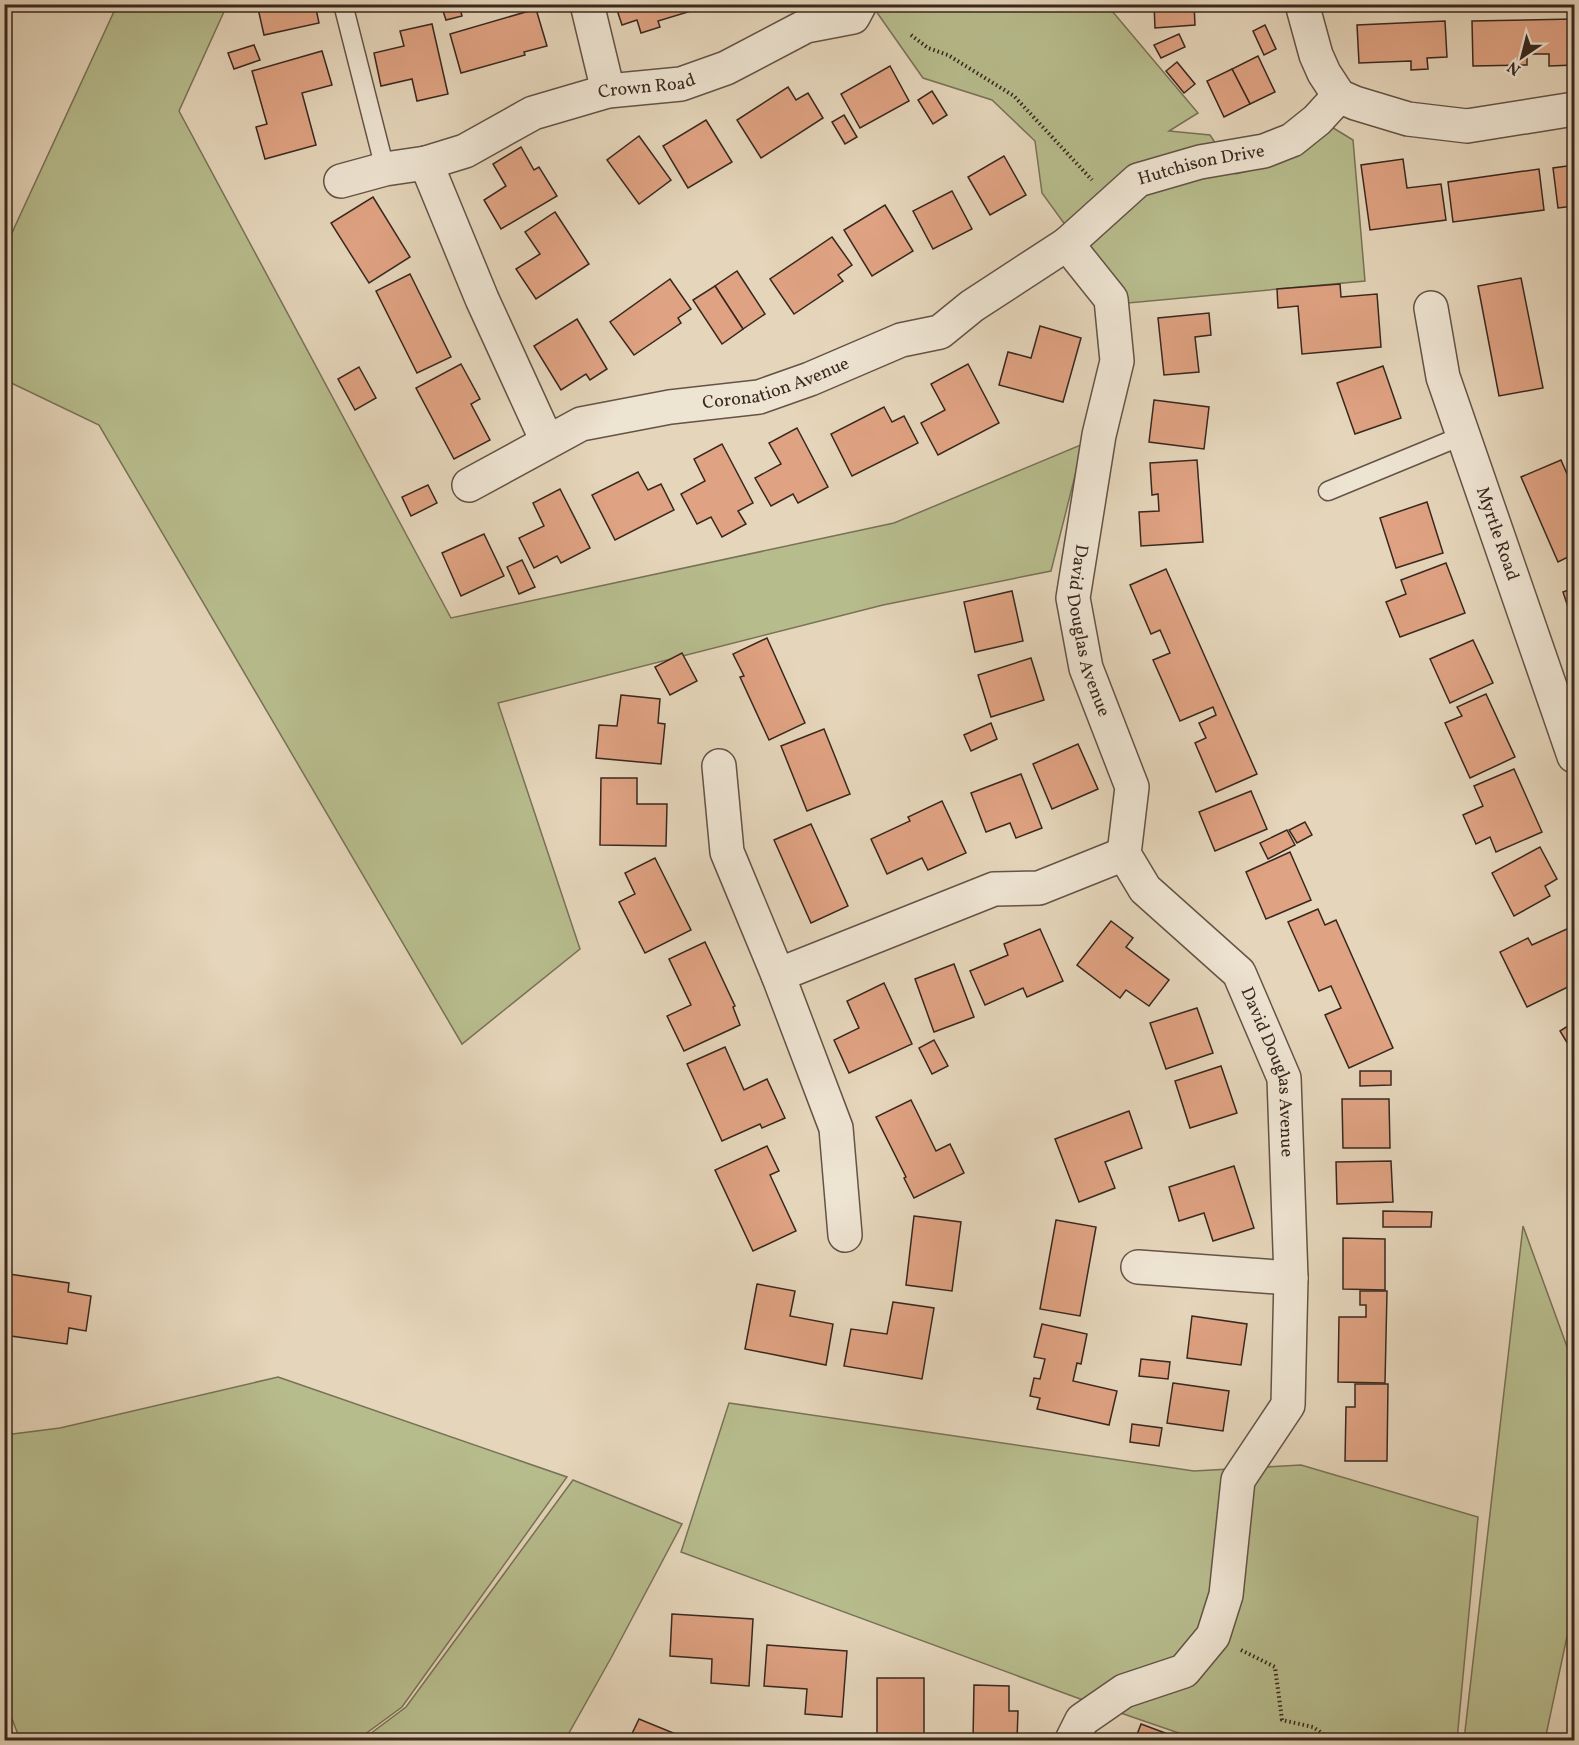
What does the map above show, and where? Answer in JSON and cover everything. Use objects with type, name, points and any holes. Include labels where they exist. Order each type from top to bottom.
[{"type":"street","points":[[587,4],[608,91]]},
{"type":"street","name":"Crown Road","points":[[341,181],[426,163],[465,151],[533,112],[608,91],[681,84],[726,68],[806,26],[853,17],[860,4]]},
{"type":"street","points":[[1302,4],[1316,55],[1324,73],[1339,96],[1408,119],[1467,126],[1575,109]]},
{"type":"street","name":"Hutchison Drive","points":[[1067,244],[1138,180],[1200,162],[1264,151],[1292,140],[1317,120],[1339,96]]},
{"type":"street","points":[[426,163],[482,299],[547,441]]},
{"type":"street","name":"Coronation Avenue","points":[[469,485],[581,424],[631,413],[759,397],[810,379],[901,340],[940,332],[972,306],[1067,244]]},
{"type":"street","name":"David Douglas Avenue","points":[[1067,244],[1111,299],[1117,361],[1099,435],[1073,598],[1086,668],[1132,788],[1124,854],[1145,889],[1239,973],[1284,1078],[1291,1278],[1288,1405],[1238,1480],[1226,1595],[1213,1636],[1184,1671],[1124,1691],[1082,1720],[1072,1740]]},
{"type":"street","name":"Myrtle Road","points":[[1431,308],[1443,377],[1575,756]]},
{"type":"street","points":[[719,766],[727,852],[778,975],[836,1128],[845,1235]]},
{"type":"street","points":[[778,975],[994,889],[1039,888],[1124,854]]},
{"type":"street","points":[[1138,1267],[1291,1278]]},
{"type":"lane","points":[[344,4],[385,170]]},
{"type":"lane","points":[[1328,491],[1464,435]]},
{"type":"path","points":[[911,35],[928,48],[948,55],[1014,96],[1112,204]]},
{"type":"path","points":[[1213,1636],[1275,1666],[1282,1720],[1313,1727],[1332,1740]]},
{"type":"green space","points":[[871,4],[1107,5],[1198,113],[1169,131],[1210,135],[1236,174],[1280,163],[1330,126],[1353,140],[1365,281],[1128,303],[1082,248],[1042,193],[1035,141],[992,100],[923,78]]},
{"type":"green space","points":[[117,5],[227,5],[179,111],[451,618],[894,523],[1083,444],[1051,571],[883,605],[498,703],[580,949],[462,1044],[99,425],[5,380],[5,248]]},
{"type":"green space","points":[[1523,1226],[1574,1366],[1574,1619],[1569,1627],[1545,1740],[1464,1740]]},
{"type":"green space","points":[[278,1377],[567,1477],[402,1707],[357,1740],[20,1740],[5,1700],[5,1435],[60,1428]]},
{"type":"green space","points":[[729,1403],[1194,1471],[1301,1465],[1478,1517],[1457,1740],[1199,1740],[1083,1700],[681,1552]]},
{"type":"green space","points":[[573,1480],[682,1524],[565,1740],[362,1740],[406,1707]]},
{"type":"building","points":[[257,4],[315,4],[319,23],[264,35]]},
{"type":"building","points":[[459,4],[462,16],[446,20],[442,8]]},
{"type":"building","points":[[615,4],[711,5],[658,21],[660,27],[641,33],[637,20],[622,25]]},
{"type":"building","points":[[1154,4],[1194,4],[1195,25],[1155,28]]},
{"type":"building","points":[[536,9],[547,46],[524,52],[525,55],[461,73],[450,34]]},
{"type":"building","points":[[1574,19],[1574,65],[1549,66],[1549,54],[1527,54],[1527,65],[1473,66],[1472,21]]},
{"type":"building","points":[[1445,21],[1447,57],[1427,58],[1428,69],[1411,70],[1411,61],[1359,63],[1357,25]]},
{"type":"building","points":[[432,24],[448,94],[417,101],[412,79],[381,86],[374,53],[404,46],[400,31]]},
{"type":"building","points":[[1265,25],[1276,49],[1264,55],[1253,31]]},
{"type":"building","points":[[1179,34],[1185,47],[1161,58],[1154,45]]},
{"type":"building","points":[[254,45],[260,60],[234,69],[228,53]]},
{"type":"building","points":[[322,51],[332,85],[302,93],[316,145],[265,159],[256,127],[267,124],[252,71]]},
{"type":"building","points":[[1258,56],[1275,92],[1250,104],[1232,69]]},
{"type":"building","points":[[1177,62],[1195,84],[1184,93],[1166,71]]},
{"type":"building","points":[[890,66],[909,101],[860,128],[841,94]]},
{"type":"building","points":[[1232,69],[1250,104],[1224,117],[1207,81]]},
{"type":"building","points":[[788,87],[796,100],[808,93],[823,118],[761,158],[737,120]]},
{"type":"building","points":[[932,91],[947,115],[933,124],[918,100]]},
{"type":"building","points":[[844,115],[857,137],[845,144],[832,122]]},
{"type":"building","points":[[706,120],[732,162],[688,188],[663,146]]},
{"type":"building","points":[[639,136],[671,180],[639,204],[607,160]]},
{"type":"building","points":[[521,147],[534,170],[539,167],[557,196],[501,229],[484,200],[506,186],[493,164]]},
{"type":"building","points":[[1004,156],[1026,195],[990,215],[968,177]]},
{"type":"building","points":[[1403,159],[1407,188],[1441,184],[1446,220],[1370,230],[1361,165]]},
{"type":"building","points":[[1574,165],[1574,206],[1558,208],[1553,168]]},
{"type":"building","points":[[1539,169],[1544,210],[1453,222],[1448,182]]},
{"type":"building","points":[[952,191],[972,229],[933,249],[913,211]]},
{"type":"building","points":[[373,197],[410,257],[369,283],[331,223]]},
{"type":"building","points":[[885,205],[913,251],[872,276],[844,230]]},
{"type":"building","points":[[555,212],[589,264],[536,299],[516,269],[540,254],[525,232]]},
{"type":"building","points":[[832,237],[852,265],[838,275],[843,281],[794,314],[770,279]]},
{"type":"building","points":[[737,271],[765,314],[743,329],[715,286]]},
{"type":"building","points":[[410,274],[451,357],[417,373],[376,291]]},
{"type":"building","points":[[1521,278],[1543,388],[1499,396],[1478,286]]},
{"type":"building","points":[[670,279],[691,309],[678,318],[681,323],[634,355],[610,322]]},
{"type":"building","points":[[1340,284],[1341,297],[1377,294],[1381,347],[1302,354],[1298,306],[1278,308],[1277,289]]},
{"type":"building","points":[[715,286],[743,329],[722,344],[693,300]]},
{"type":"building","points":[[1209,313],[1211,335],[1195,337],[1199,372],[1164,375],[1158,318]]},
{"type":"building","points":[[577,319],[607,369],[590,380],[586,374],[561,390],[534,346]]},
{"type":"building","points":[[1040,326],[1081,338],[1063,402],[999,385],[1008,352],[1031,358]]},
{"type":"building","points":[[461,364],[480,399],[471,404],[490,440],[454,459],[416,388]]},
{"type":"building","points":[[968,364],[999,423],[938,455],[921,423],[945,410],[931,384]]},
{"type":"building","points":[[1383,366],[1401,418],[1355,434],[1337,383]]},
{"type":"building","points":[[359,367],[376,398],[355,410],[338,379]]},
{"type":"building","points":[[1154,400],[1209,407],[1204,449],[1149,442]]},
{"type":"building","points":[[884,407],[892,422],[904,416],[918,443],[852,476],[831,434]]},
{"type":"building","points":[[797,428],[828,487],[798,503],[793,494],[771,506],[755,478],[781,464],[769,443]]},
{"type":"building","points":[[722,444],[753,503],[738,511],[746,524],[722,537],[711,517],[697,524],[681,494],[705,481],[694,459]]},
{"type":"building","points":[[1197,460],[1203,542],[1141,546],[1139,512],[1159,511],[1158,494],[1152,495],[1150,463]]},
{"type":"building","points":[[1561,460],[1574,490],[1574,554],[1558,562],[1521,477]]},
{"type":"building","points":[[638,472],[648,490],[661,484],[674,510],[615,540],[592,495]]},
{"type":"building","points":[[428,485],[437,503],[411,516],[402,497]]},
{"type":"building","points":[[560,489],[590,548],[561,563],[557,556],[534,568],[519,538],[544,526],[533,503]]},
{"type":"building","points":[[1427,502],[1443,553],[1396,568],[1380,518]]},
{"type":"building","points":[[484,534],[504,576],[461,596],[442,553]]},
{"type":"building","points":[[522,560],[535,587],[519,594],[507,567]]},
{"type":"building","points":[[1446,563],[1465,613],[1400,637],[1386,602],[1406,594],[1401,580]]},
{"type":"building","points":[[1166,569],[1257,774],[1216,792],[1195,743],[1206,738],[1199,723],[1216,715],[1213,707],[1180,721],[1153,660],[1170,653],[1160,630],[1151,634],[1130,585]]},
{"type":"building","points":[[1574,588],[1574,625],[1563,592]]},
{"type":"building","points":[[1012,591],[1023,641],[975,652],[964,602]]},
{"type":"building","points":[[767,638],[805,723],[769,740],[740,677],[744,676],[733,654]]},
{"type":"building","points":[[1473,640],[1493,683],[1450,703],[1430,659]]},
{"type":"building","points":[[682,653],[697,681],[670,695],[655,667]]},
{"type":"building","points":[[1031,658],[1044,700],[991,717],[978,675]]},
{"type":"building","points":[[1486,694],[1515,757],[1470,778],[1445,723],[1462,716],[1457,707]]},
{"type":"building","points":[[621,695],[660,699],[658,723],[665,724],[661,764],[596,758],[599,725],[617,726]]},
{"type":"building","points":[[991,723],[997,739],[971,751],[964,735]]},
{"type":"building","points":[[824,729],[850,794],[807,811],[781,746]]},
{"type":"building","points":[[1078,744],[1098,789],[1052,809],[1033,764]]},
{"type":"building","points":[[1514,769],[1542,832],[1496,852],[1490,837],[1476,844],[1463,815],[1483,806],[1474,786]]},
{"type":"building","points":[[1021,774],[1042,828],[1016,838],[1010,823],[986,832],[971,793]]},
{"type":"building","points":[[601,778],[637,778],[637,804],[667,804],[666,846],[600,845]]},
{"type":"building","points":[[1251,791],[1267,829],[1215,851],[1199,812]]},
{"type":"building","points":[[942,801],[966,853],[928,870],[922,858],[887,874],[871,839],[910,821],[908,817]]},
{"type":"building","points":[[1305,822],[1312,835],[1297,843],[1289,830]]},
{"type":"building","points":[[811,824],[848,906],[811,923],[774,840]]},
{"type":"building","points":[[1287,830],[1295,845],[1268,859],[1260,843]]},
{"type":"building","points":[[1540,847],[1557,879],[1545,886],[1550,896],[1514,916],[1492,873]]},
{"type":"building","points":[[1290,852],[1311,900],[1266,919],[1246,872]]},
{"type":"building","points":[[655,858],[691,930],[645,953],[619,902],[635,894],[625,873]]},
{"type":"building","points":[[1318,909],[1325,925],[1336,920],[1393,1048],[1349,1068],[1325,1015],[1341,1008],[1331,986],[1319,991],[1288,922]]},
{"type":"building","points":[[1111,921],[1133,938],[1126,947],[1169,980],[1149,1006],[1126,990],[1120,998],[1077,965]]},
{"type":"building","points":[[1569,928],[1574,938],[1574,984],[1527,1007],[1500,952],[1528,938],[1532,945]]},
{"type":"building","points":[[1040,929],[1063,981],[1027,997],[1023,988],[985,1005],[970,971],[1008,955],[1004,944]]},
{"type":"building","points":[[705,942],[735,1006],[733,1007],[740,1025],[684,1051],[667,1016],[691,1005],[669,959]]},
{"type":"building","points":[[954,964],[974,1017],[934,1032],[915,979]]},
{"type":"building","points":[[884,983],[912,1044],[849,1073],[834,1040],[859,1028],[847,1001]]},
{"type":"building","points":[[1197,1008],[1213,1053],[1166,1069],[1150,1023]]},
{"type":"building","points":[[1574,1022],[1574,1054],[1560,1031]]},
{"type":"building","points":[[934,1040],[948,1066],[932,1074],[919,1048]]},
{"type":"building","points":[[725,1047],[744,1090],[767,1079],[785,1118],[762,1128],[760,1124],[722,1141],[687,1064]]},
{"type":"building","points":[[1221,1066],[1237,1113],[1190,1128],[1175,1081]]},
{"type":"building","points":[[1360,1071],[1391,1071],[1391,1085],[1360,1086]]},
{"type":"building","points":[[1342,1099],[1389,1099],[1390,1148],[1343,1148]]},
{"type":"building","points":[[911,1100],[936,1151],[950,1144],[964,1173],[914,1198],[876,1117]]},
{"type":"building","points":[[1129,1111],[1142,1148],[1105,1162],[1115,1188],[1079,1202],[1055,1139]]},
{"type":"building","points":[[767,1146],[779,1171],[770,1175],[796,1231],[753,1251],[715,1170]]},
{"type":"building","points":[[1391,1161],[1393,1202],[1337,1204],[1336,1162]]},
{"type":"building","points":[[1234,1166],[1254,1228],[1213,1241],[1204,1213],[1179,1221],[1169,1187]]},
{"type":"building","points":[[1383,1211],[1432,1212],[1431,1227],[1383,1227]]},
{"type":"building","points":[[914,1216],[961,1222],[952,1291],[906,1285]]},
{"type":"building","points":[[1056,1220],[1096,1227],[1080,1316],[1040,1309]]},
{"type":"building","points":[[1343,1238],[1385,1239],[1385,1290],[1343,1289]]},
{"type":"building","points":[[9,1274],[69,1283],[68,1292],[91,1296],[86,1331],[69,1328],[67,1344],[4,1335],[4,1290],[7,1290]]},
{"type":"building","points":[[757,1284],[795,1291],[790,1316],[833,1324],[826,1365],[745,1349]]},
{"type":"building","points":[[1360,1291],[1387,1291],[1385,1383],[1338,1382],[1339,1317],[1366,1317],[1366,1305],[1360,1305]]},
{"type":"building","points":[[893,1302],[934,1308],[922,1379],[844,1366],[851,1329],[887,1334]]},
{"type":"building","points":[[1192,1316],[1247,1324],[1241,1365],[1187,1358]]},
{"type":"building","points":[[1042,1324],[1087,1334],[1081,1364],[1077,1363],[1073,1381],[1117,1391],[1109,1425],[1037,1409],[1040,1398],[1030,1396],[1034,1378],[1040,1379],[1045,1359],[1034,1357]]},
{"type":"building","points":[[1141,1359],[1170,1362],[1168,1379],[1139,1376]]},
{"type":"building","points":[[1173,1383],[1229,1391],[1223,1431],[1167,1423]]},
{"type":"building","points":[[1355,1384],[1388,1384],[1387,1461],[1345,1461],[1346,1407],[1355,1407]]},
{"type":"building","points":[[1132,1424],[1162,1428],[1159,1446],[1130,1442]]},
{"type":"building","points":[[672,1614],[753,1619],[749,1686],[711,1683],[712,1659],[670,1656]]},
{"type":"building","points":[[767,1645],[847,1651],[842,1717],[805,1714],[807,1689],[764,1686]]},
{"type":"building","points":[[877,1678],[924,1678],[924,1734],[877,1734]]},
{"type":"building","points":[[974,1685],[1009,1686],[1009,1711],[1018,1711],[1017,1740],[973,1740]]},
{"type":"building","points":[[639,1719],[678,1735],[676,1740],[629,1740]]},
{"type":"building","points":[[1141,1724],[1184,1740],[1135,1740]]}]
